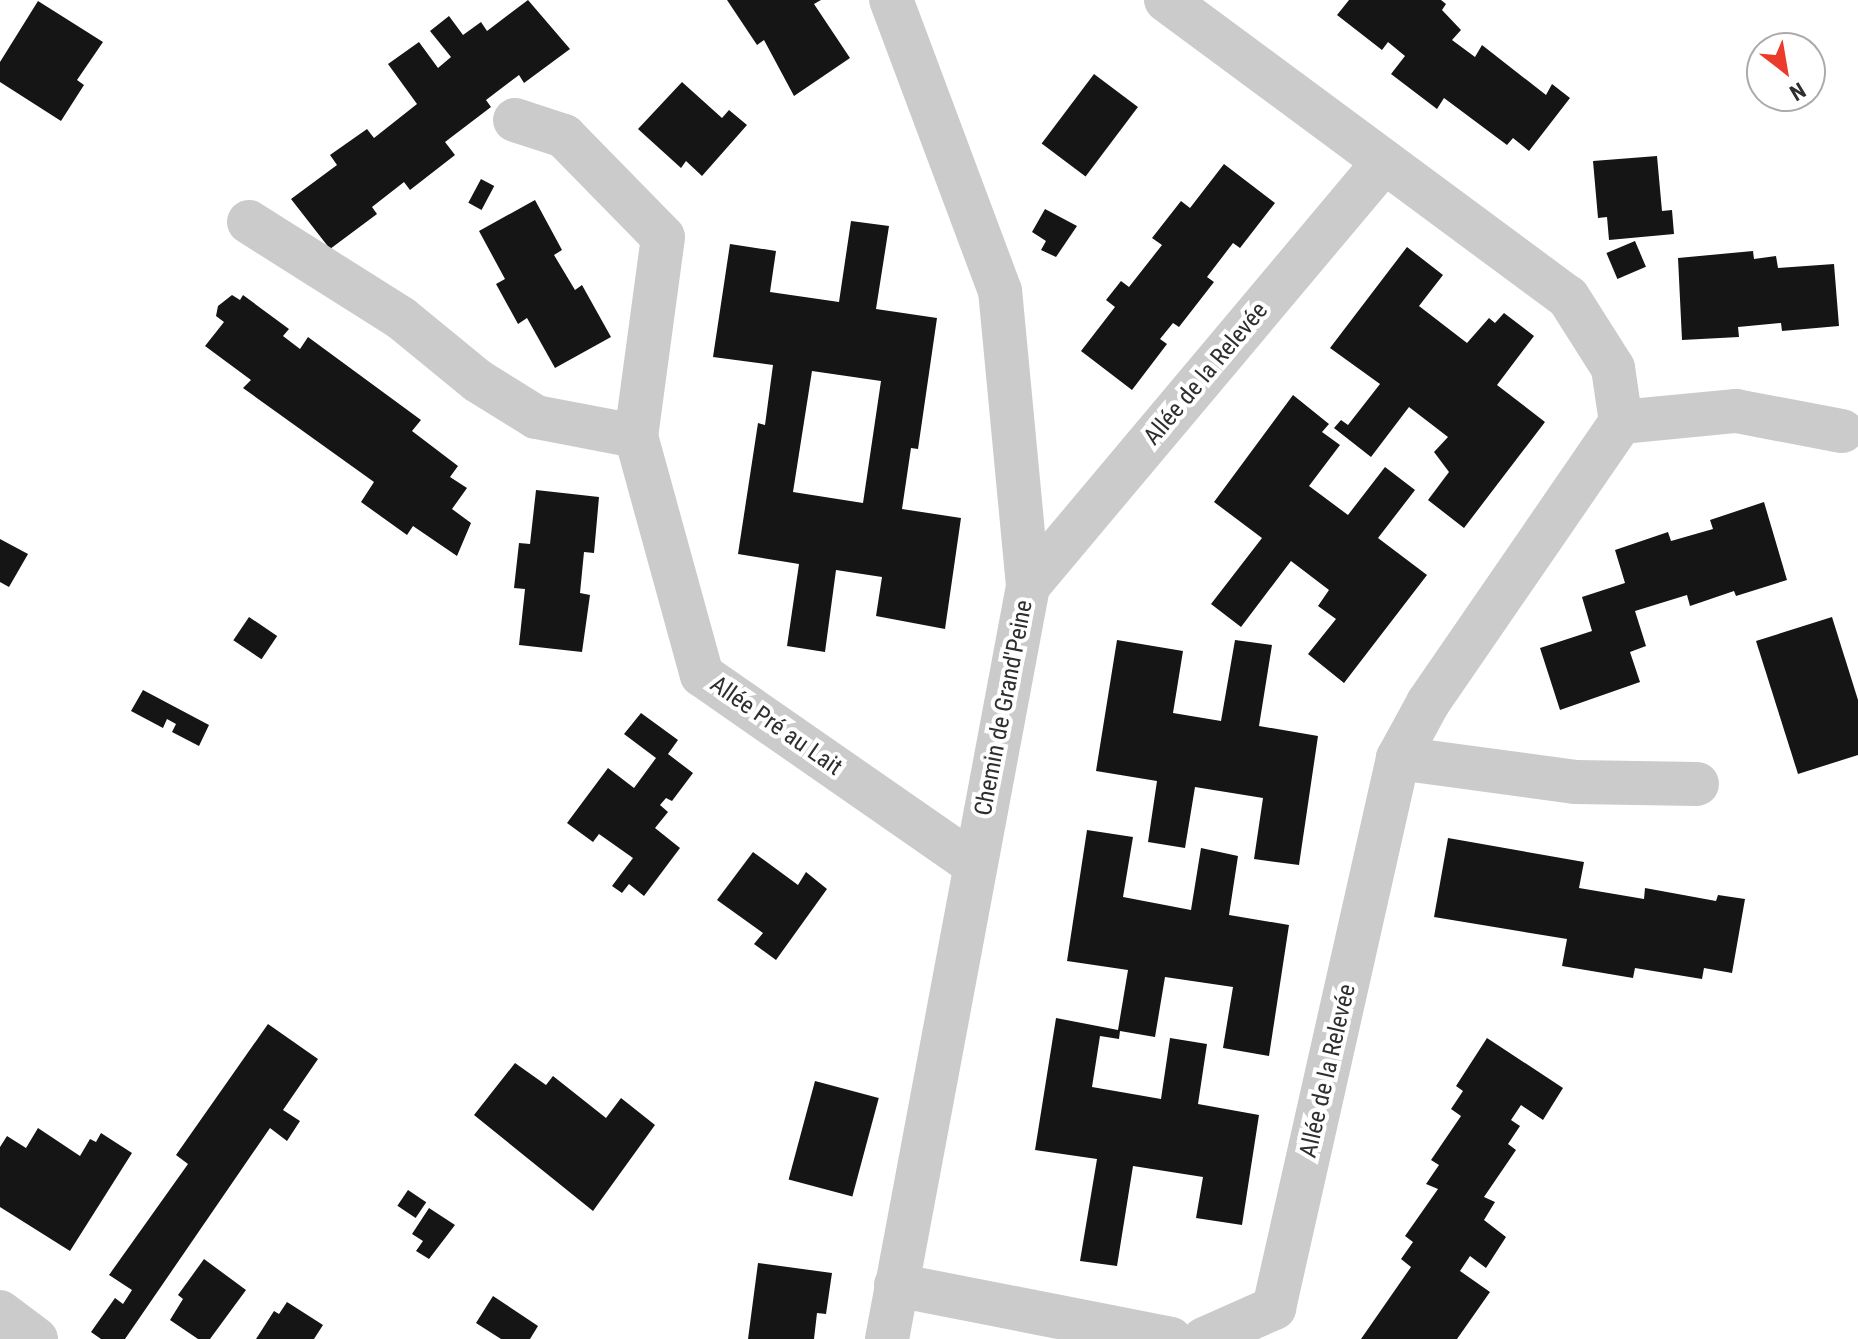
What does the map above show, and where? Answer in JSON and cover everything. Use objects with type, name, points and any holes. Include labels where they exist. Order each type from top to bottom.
[{"type":"street","name":"Chemin de Grand'Peine","points":[[891,0],[1000,291],[1028,586],[896,1285]]},
{"type":"street","points":[[1166,0],[1568,297],[1613,368],[1621,422],[1736,411],[1842,431]]},
{"type":"street","name":"Allée Pré au Lait","points":[[515,120],[564,136],[663,237],[636,436],[702,675],[974,864]]},
{"type":"street","name":"Allée de la Relevée","points":[[1028,586],[1384,162]]},
{"type":"street","points":[[249,222],[401,318],[478,381],[536,417],[636,436]]},
{"type":"street","name":"Allée de la Relevée","points":[[1204,1339],[1274,1308],[1398,758],[1428,703],[1621,422]]},
{"type":"street","points":[[1398,758],[1576,782],[1697,784]]},
{"type":"street","points":[[887,1339],[896,1285],[1171,1339]]},
{"type":"street","points":[[0,1312],[36,1339]]},
{"type":"building","points":[[528,0],[570,49],[524,83],[519,75],[486,100],[491,107],[445,142],[455,155],[410,190],[404,182],[372,207],[377,214],[330,249],[291,199],[337,165],[330,155],[367,129],[374,138],[417,104],[388,64],[419,42],[438,68],[451,57],[430,31],[449,16],[463,35],[481,22],[487,31]]},
{"type":"building","points":[[727,0],[821,0],[814,4],[850,58],[794,96],[764,40],[757,45]]},
{"type":"building","points":[[1349,0],[1441,0],[1446,4],[1442,10],[1461,30],[1452,40],[1475,57],[1482,45],[1546,95],[1552,84],[1570,98],[1529,151],[1513,138],[1507,145],[1444,98],[1437,109],[1391,74],[1405,56],[1388,42],[1382,50],[1337,15]]},
{"type":"building","points":[[38,1],[103,42],[77,80],[84,85],[61,121],[0,82],[0,62]]},
{"type":"building","points":[[1094,74],[1138,107],[1086,177],[1042,143]]},
{"type":"building","points":[[682,82],[722,118],[729,110],[747,125],[702,176],[686,161],[681,168],[638,129]]},
{"type":"building","points":[[1657,156],[1662,211],[1672,210],[1674,234],[1609,240],[1607,217],[1598,218],[1593,161]]},
{"type":"building","points":[[1224,164],[1275,203],[1240,248],[1233,243],[1207,277],[1214,282],[1179,327],[1173,323],[1160,339],[1167,344],[1132,390],[1081,351],[1115,307],[1106,300],[1121,281],[1129,287],[1162,245],[1152,238],[1181,201],[1190,208]]},
{"type":"building","points":[[481,179],[494,186],[482,210],[468,203]]},
{"type":"building","points":[[535,200],[562,250],[554,255],[575,290],[582,285],[611,337],[555,368],[527,318],[518,324],[496,284],[505,279],[479,231]]},
{"type":"building","points":[[1045,209],[1077,226],[1056,257],[1041,250],[1046,241],[1032,232]]},
{"type":"building","points":[[851,221],[889,226],[876,309],[937,318],[918,449],[911,448],[902,509],[961,518],[945,629],[876,616],[882,577],[836,570],[825,652],[787,646],[799,564],[738,554],[758,423],[765,425],[773,365],[713,357],[730,244],[776,251],[770,292],[839,302]],"holes":[[[812,371],[881,381],[863,503],[793,492]]]},
{"type":"building","points":[[1635,241],[1646,267],[1617,279],[1606,253]]},
{"type":"building","points":[[1407,247],[1443,275],[1419,306],[1467,343],[1489,318],[1495,323],[1504,313],[1534,336],[1497,385],[1545,422],[1464,528],[1428,500],[1449,472],[1434,452],[1448,437],[1409,407],[1371,457],[1334,428],[1341,420],[1348,425],[1380,384],[1330,348]]},
{"type":"building","points":[[1753,251],[1754,259],[1776,256],[1778,268],[1834,264],[1839,326],[1782,331],[1781,323],[1738,327],[1739,337],[1682,340],[1678,258]]},
{"type":"building","points":[[232,295],[240,300],[243,295],[289,329],[283,336],[300,349],[308,337],[421,420],[412,431],[458,466],[450,477],[467,488],[452,509],[471,523],[457,556],[413,526],[407,535],[361,502],[374,482],[243,388],[251,380],[205,346],[224,322],[216,316],[218,306]]},
{"type":"building","points":[[1293,395],[1329,424],[1322,432],[1340,445],[1309,486],[1348,515],[1385,467],[1415,490],[1378,538],[1427,575],[1344,683],[1308,654],[1336,619],[1318,606],[1329,590],[1291,561],[1241,627],[1211,604],[1262,538],[1214,502]]},
{"type":"building","points":[[536,490],[599,497],[594,553],[584,552],[580,593],[590,595],[582,652],[519,645],[525,589],[514,588],[519,543],[530,544]]},
{"type":"building","points":[[1764,502],[1787,580],[1736,596],[1734,591],[1690,606],[1687,595],[1635,611],[1646,646],[1630,652],[1640,682],[1560,710],[1540,648],[1592,631],[1582,597],[1625,583],[1615,550],[1668,532],[1671,541],[1713,529],[1710,520]]},
{"type":"building","points":[[0,539],[28,554],[9,587],[0,582]]},
{"type":"building","points":[[249,617],[277,636],[262,659],[233,640]]},
{"type":"building","points":[[1832,617],[1858,700],[1858,755],[1798,774],[1756,641]]},
{"type":"building","points":[[1117,640],[1183,651],[1173,713],[1221,721],[1235,640],[1272,645],[1259,726],[1318,736],[1299,865],[1254,859],[1263,798],[1195,787],[1185,848],[1148,842],[1157,781],[1096,771]]},
{"type":"building","points":[[143,690],[209,725],[199,746],[172,732],[176,724],[167,719],[163,728],[131,711]]},
{"type":"building","points":[[641,713],[678,740],[668,754],[693,773],[672,801],[666,798],[660,805],[668,812],[655,828],[680,848],[644,896],[629,884],[622,893],[612,886],[633,858],[599,834],[593,842],[567,823],[608,768],[634,788],[656,758],[624,734]]},
{"type":"building","points":[[1087,830],[1133,837],[1123,897],[1191,910],[1201,848],[1238,856],[1229,915],[1289,925],[1269,1056],[1223,1048],[1233,987],[1165,977],[1155,1037],[1120,1031],[1119,1039],[1100,1036],[1092,1087],[1161,1099],[1170,1038],[1207,1044],[1198,1104],[1259,1115],[1242,1225],[1196,1218],[1203,1177],[1133,1166],[1117,1266],[1080,1261],[1097,1159],[1035,1150],[1056,1018],[1118,1030],[1128,970],[1067,961]]},
{"type":"building","points":[[1448,838],[1584,862],[1579,888],[1644,899],[1645,888],[1716,901],[1718,895],[1745,899],[1732,973],[1704,968],[1702,979],[1635,968],[1633,978],[1562,966],[1567,939],[1434,917]]},
{"type":"building","points":[[753,852],[798,885],[806,872],[827,889],[776,960],[754,944],[763,933],[717,900]]},
{"type":"building","points":[[268,1024],[318,1059],[283,1110],[300,1121],[287,1141],[270,1128],[125,1339],[101,1339],[91,1332],[115,1298],[123,1304],[132,1290],[109,1275],[188,1164],[176,1155]]},
{"type":"building","points":[[1487,1038],[1563,1088],[1543,1120],[1521,1105],[1511,1120],[1520,1126],[1508,1144],[1516,1150],[1484,1197],[1495,1202],[1484,1220],[1506,1237],[1486,1268],[1470,1256],[1460,1271],[1490,1292],[1457,1339],[1361,1339],[1411,1267],[1401,1259],[1413,1242],[1405,1236],[1438,1189],[1426,1184],[1439,1165],[1431,1160],[1461,1116],[1451,1109],[1463,1091],[1456,1086]]},
{"type":"building","points":[[515,1063],[546,1085],[553,1076],[606,1118],[621,1098],[655,1125],[593,1211],[474,1115]]},
{"type":"building","points":[[815,1081],[879,1098],[852,1197],[789,1180]]},
{"type":"building","points":[[38,1128],[80,1156],[90,1139],[96,1142],[101,1133],[132,1153],[70,1251],[0,1207],[0,1147],[7,1136],[26,1148]]},
{"type":"building","points":[[408,1190],[426,1202],[416,1218],[397,1206]]},
{"type":"building","points":[[429,1208],[455,1225],[429,1259],[416,1251],[423,1241],[412,1234]]},
{"type":"building","points":[[204,1259],[246,1290],[210,1339],[198,1339],[170,1320],[183,1299],[178,1295]]},
{"type":"building","points":[[758,1263],[832,1273],[826,1314],[817,1313],[814,1339],[748,1339]]},
{"type":"building","points":[[493,1296],[538,1326],[530,1339],[501,1339],[476,1323]]},
{"type":"building","points":[[287,1302],[323,1325],[314,1339],[256,1339],[274,1311],[279,1314]]}]
